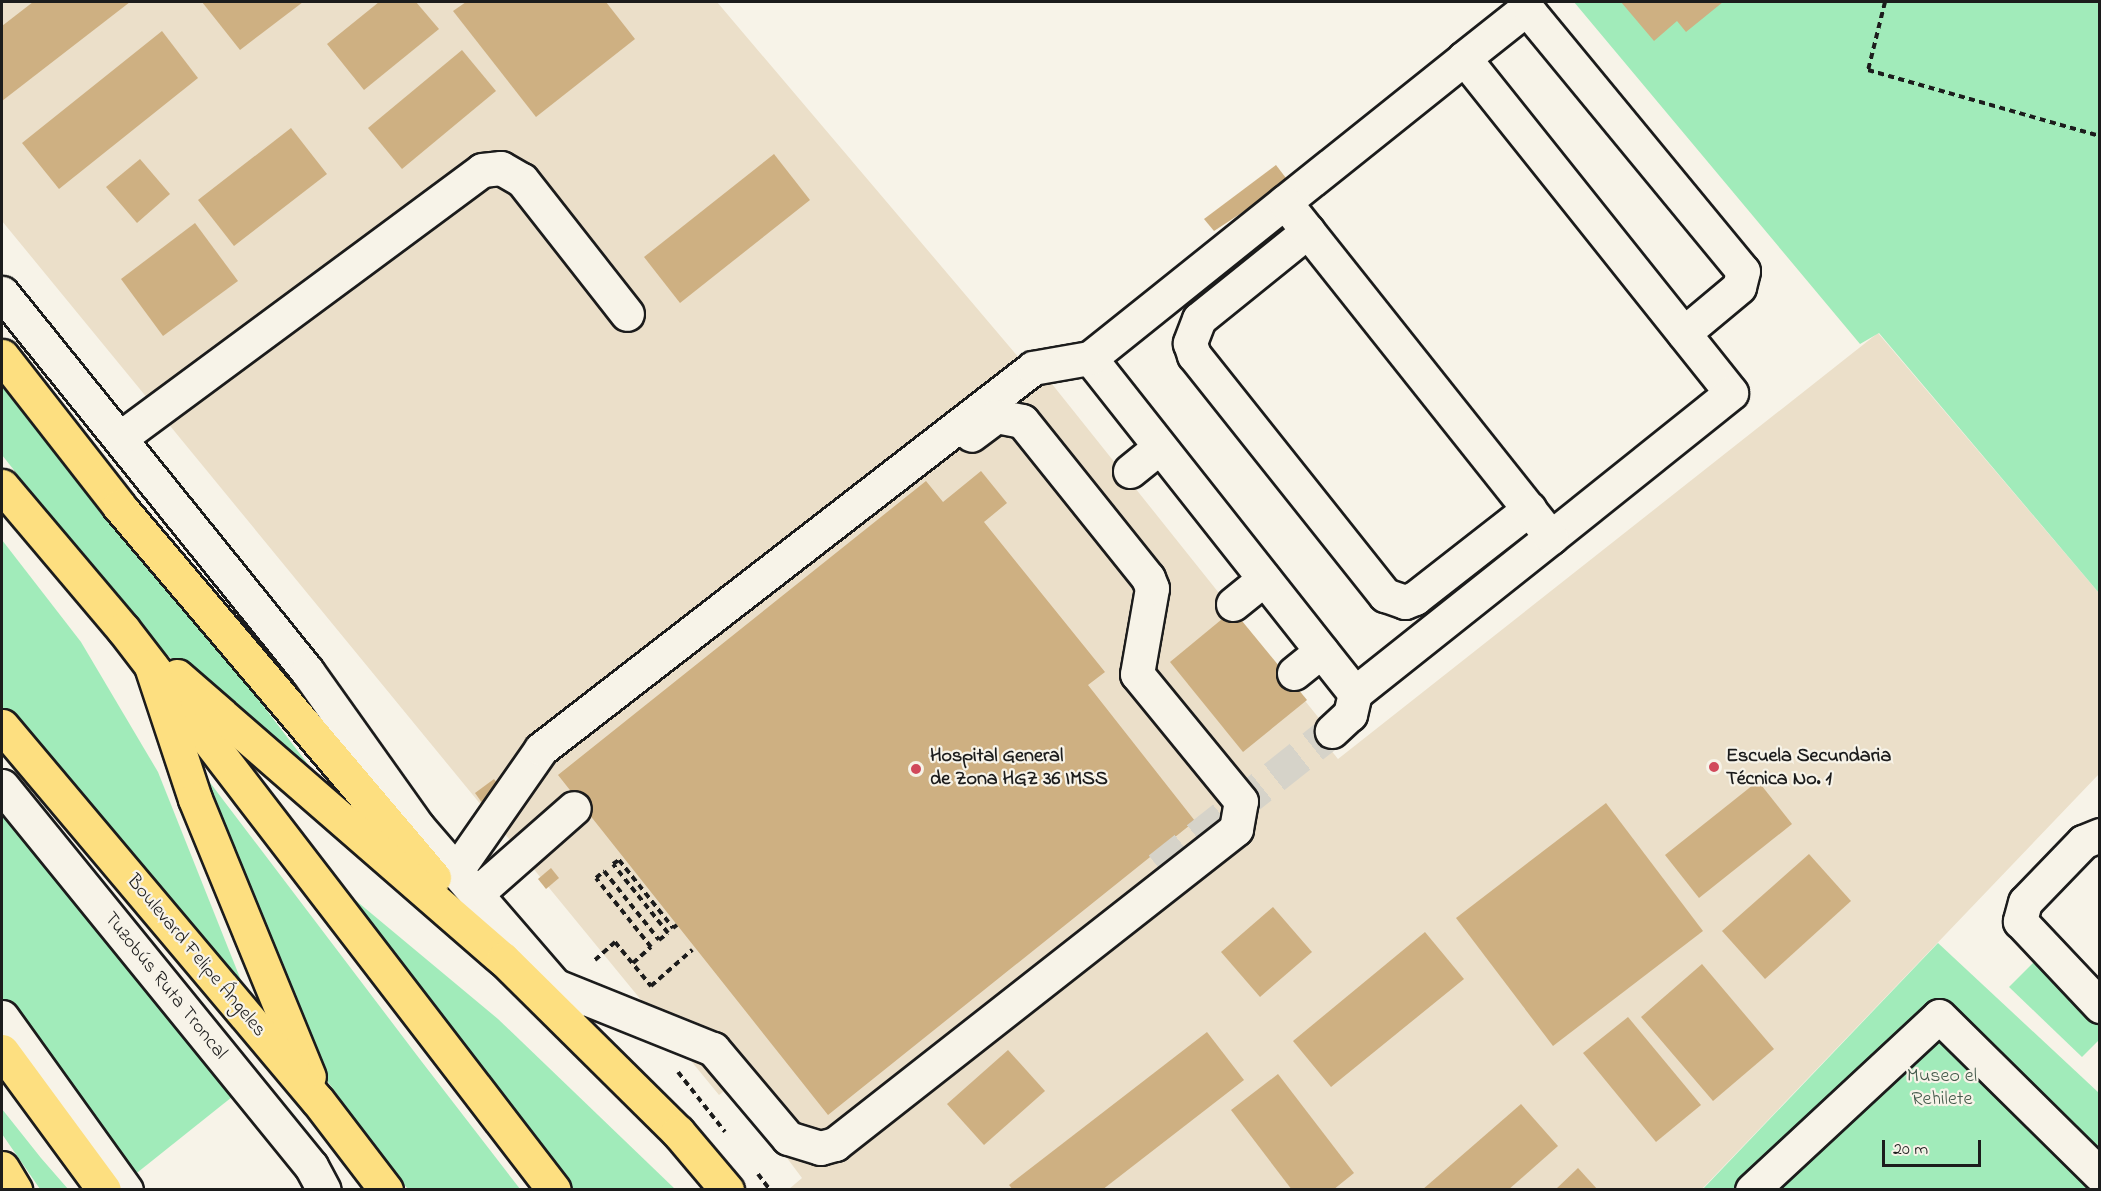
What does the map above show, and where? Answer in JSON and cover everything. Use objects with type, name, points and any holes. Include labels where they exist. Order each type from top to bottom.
[{"type":"main road","points":[[2,356],[119,506],[503,959]]},
{"type":"main road","points":[[2,486],[123,628],[554,1190]]},
{"type":"main road","points":[[123,628],[503,959],[678,1132],[728,1190]]},
{"type":"main road","points":[[151,666],[195,799],[318,1101]]},
{"type":"main road","name":"Boulevard Felipe Ángeles","points":[[2,726],[318,1101],[386,1190]]},
{"type":"main road","points":[[2,1051],[104,1190]]},
{"type":"main road","points":[[2,1168],[15,1190]]},
{"type":"street","points":[[466,882],[500,812],[541,749],[1033,368],[1090,358],[1522,12],[1531,15],[1743,271],[1739,287],[1684,333]]},
{"type":"street","points":[[1332,731],[1350,714],[1355,693],[1731,393],[1464,58]]},
{"type":"street","points":[[120,438],[482,170],[501,168],[522,180],[627,314]]},
{"type":"street","points":[[1285,202],[1551,537]]},
{"type":"street","points":[[1308,231],[1199,319],[1190,343],[1194,355],[1385,595],[1405,602],[1414,598],[1529,508]]},
{"type":"street","points":[[2,293],[307,671],[418,827],[556,986],[678,1132]]},
{"type":"street","points":[[1090,358],[1355,693]]},
{"type":"street","points":[[500,812],[546,762],[996,416],[1023,421],[1148,578],[1152,588],[1137,674],[1241,801],[1242,819],[835,1143],[804,1146],[777,1125],[713,1049],[556,986]]},
{"type":"street","points":[[1130,471],[1160,447]]},
{"type":"street","points":[[1233,604],[1264,579]]},
{"type":"street","points":[[1294,673],[1321,651]]},
{"type":"street","name":"Tuzobús Ruta Troncal","points":[[2,786],[321,1182]]},
{"type":"street","points":[[466,882],[574,808]]},
{"type":"street","points":[[2100,835],[2084,842],[2025,903],[2020,921],[2100,1006]]},
{"type":"street","points":[[857,1126],[918,1060],[1159,867]]},
{"type":"street","points":[[1752,1190],[1939,1016],[2100,1175]]},
{"type":"street","points":[[2,1017],[126,1190]]},
{"type":"path","points":[[1885,2],[1868,70],[2100,136]]},
{"type":"path","points":[[633,963],[651,947],[596,878],[604,872],[659,940],[668,933],[613,864],[619,860],[673,928],[677,925]]},
{"type":"path","points":[[595,960],[615,942],[651,986],[692,950]]},
{"type":"path","points":[[670,1061],[727,1134]]},
{"type":"path","points":[[756,1171],[770,1190]]},
{"type":"shaded area","points":[[2,2],[717,2],[1020,359],[1040,369],[1338,742],[1330,749],[1338,759],[1878,333],[2099,593],[2099,774],[1702,1189],[789,1189],[802,1178],[732,1085],[719,1095],[2,221]]},
{"type":"green space","points":[[1574,2],[2099,2],[2099,593],[1879,333],[1860,344]]},
{"type":"green space","points":[[2,381],[216,644],[349,818],[143,633],[2,455]]},
{"type":"green space","points":[[2,540],[81,642],[158,772],[258,1023],[2,721]]},
{"type":"green space","points":[[208,780],[520,1189],[408,1189],[395,1175],[328,1082],[285,995],[201,784]]},
{"type":"green space","points":[[2,802],[237,1093],[133,1176],[2,998]]},
{"type":"green space","points":[[306,859],[498,1019],[675,1189],[562,1189]]},
{"type":"green space","name":"Museo el Rehilete","points":[[1938,943],[2099,1093],[2099,1189],[1702,1190]]},
{"type":"green space","points":[[2034,962],[2099,1025],[2099,1040],[2082,1057],[2009,987]]},
{"type":"green space","points":[[2,1109],[68,1189],[40,1189],[2,1134]]},
{"type":"building","points":[[33,2],[130,2],[2,101],[2,26]]},
{"type":"building","points":[[202,2],[303,2],[240,50]]},
{"type":"building","points":[[379,2],[416,2],[439,29],[364,90],[327,44]]},
{"type":"building","points":[[466,2],[606,2],[635,39],[536,117],[453,11]]},
{"type":"building","points":[[1621,2],[1723,2],[1686,32],[1677,21],[1654,41]]},
{"type":"building","points":[[162,31],[198,78],[59,189],[22,143]]},
{"type":"building","points":[[462,50],[496,91],[402,169],[368,128]]},
{"type":"building","points":[[291,128],[327,174],[234,246],[198,200]]},
{"type":"building","points":[[774,154],[810,200],[680,303],[644,257]]},
{"type":"building","points":[[140,159],[170,194],[137,223],[106,187]]},
{"type":"building","points":[[1276,165],[1289,182],[1214,231],[1204,219]]},
{"type":"building","points":[[195,223],[238,281],[163,336],[121,279]]},
{"type":"building","points":[[981,471],[1007,503],[984,522],[1105,672],[1088,685],[1195,821],[828,1115],[558,775],[926,481],[943,502]]},
{"type":"building","points":[[1233,610],[1307,700],[1243,752],[1170,662]]},
{"type":"building","points":[[494,779],[504,792],[485,807],[475,793]]},
{"type":"building","points":[[1758,781],[1792,824],[1699,898],[1665,855]]},
{"type":"building","points":[[1606,803],[1703,931],[1553,1046],[1456,918]]},
{"type":"building","points":[[1809,854],[1851,901],[1765,979],[1722,931]]},
{"type":"building","points":[[551,868],[559,878],[546,889],[538,879]]},
{"type":"building","points":[[1273,907],[1312,952],[1260,997],[1221,952]]},
{"type":"building","points":[[1425,932],[1464,979],[1331,1087],[1293,1041]]},
{"type":"building","points":[[1702,964],[1774,1049],[1713,1101],[1641,1017]]},
{"type":"building","points":[[1628,1017],[1701,1105],[1656,1142],[1583,1053]]},
{"type":"building","points":[[1207,1032],[1244,1080],[1102,1190],[1013,1190],[1009,1185]]},
{"type":"building","points":[[1008,1050],[1045,1091],[984,1145],[947,1104]]},
{"type":"building","points":[[1278,1074],[1354,1173],[1333,1190],[1292,1190],[1231,1110]]},
{"type":"building","points":[[1521,1104],[1558,1146],[1508,1190],[1422,1190]]},
{"type":"building","points":[[1578,1168],[1598,1190],[1555,1190]]},
{"type":"tunnel","points":[[1159,868],[1332,731]]},
{"type":"place","name":"Escuela Secundaria Técnica No. 1","points":[[1714,767]]},
{"type":"place","name":"Hospital General de Zona HGZ 36 IMSS","points":[[916,769]]}]
